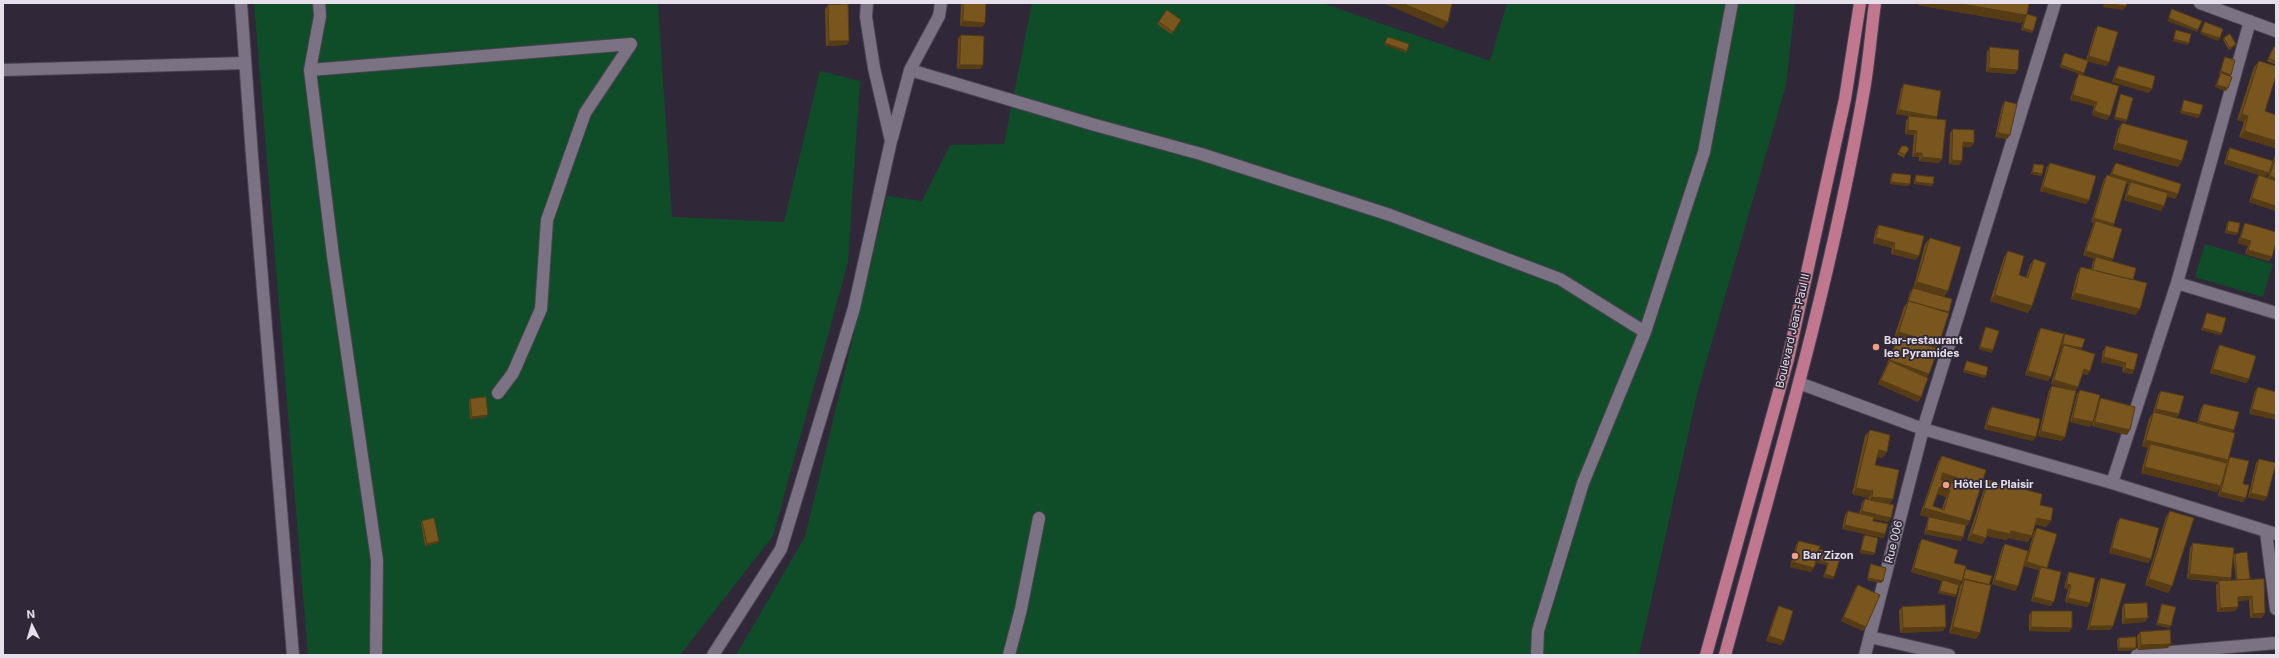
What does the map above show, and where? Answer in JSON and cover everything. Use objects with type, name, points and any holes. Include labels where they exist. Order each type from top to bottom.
[{"type":"main road","name":"Boulevard Jean-Paul II","points":[[1706,655],[1788,359],[1845,99],[1860,3]]},
{"type":"main road","name":"Boulevard Jean-Paul II","points":[[1725,655],[1799,383],[1835,235],[1864,89],[1875,3]]},
{"type":"street","points":[[241,3],[293,655]]},
{"type":"street","points":[[319,3],[320,16],[310,70],[333,256],[377,560],[376,655]]},
{"type":"street","points":[[867,3],[866,17],[874,68],[891,141]]},
{"type":"street","points":[[713,655],[781,549],[854,308],[891,141],[910,70],[939,16],[941,3]]},
{"type":"street","points":[[1537,655],[1538,631],[1583,483],[1645,332],[1704,152],[1732,3]]},
{"type":"street","name":"Rue 006","points":[[1865,655],[1923,429],[2055,3]]},
{"type":"street","points":[[2208,4],[2276,31]]},
{"type":"street","points":[[2112,484],[2177,283],[2250,21]]},
{"type":"street","points":[[310,70],[632,44],[585,113],[547,220],[540,309],[513,373],[498,393]]},
{"type":"street","points":[[3,70],[245,63]]},
{"type":"street","points":[[910,70],[1095,125],[1201,154],[1390,215],[1560,279],[1645,332]]},
{"type":"street","points":[[2177,283],[2276,312]]},
{"type":"street","points":[[1799,383],[1923,429],[2112,484],[2271,533],[2276,609]]},
{"type":"street","points":[[1009,655],[1021,609],[1039,518]]},
{"type":"street","points":[[1870,637],[1949,655]]},
{"type":"street","points":[[2137,655],[2276,643]]},
{"type":"green space","points":[[254,3],[658,3],[672,217],[784,222],[820,71],[860,81],[848,262],[773,536],[680,655],[308,655]]},
{"type":"green space","points":[[1032,3],[1322,3],[1490,61],[1507,3],[1795,3],[1786,85],[1698,390],[1639,655],[736,655],[805,537],[887,196],[922,201],[950,145],[1004,144]]},
{"type":"green space","points":[[2205,244],[2273,264],[2263,297],[2195,277]]},
{"type":"building","points":[[964,3],[986,3],[985,23],[963,21]]},
{"type":"building","points":[[1402,3],[1452,3],[1448,22]]},
{"type":"building","points":[[1957,3],[2029,3],[2027,15]]},
{"type":"building","points":[[2107,3],[2127,3],[2126,6]]},
{"type":"building","points":[[848,4],[849,41],[829,41],[828,5]]},
{"type":"building","points":[[2172,9],[2202,21],[2198,30],[2169,18]]},
{"type":"building","points":[[1167,10],[1181,20],[1173,32],[1159,22]]},
{"type":"building","points":[[2027,14],[2037,17],[2033,31],[2023,28]]},
{"type":"building","points":[[2205,22],[2223,29],[2220,38],[2201,32]]},
{"type":"building","points":[[2098,26],[2118,32],[2109,62],[2089,56]]},
{"type":"building","points":[[2176,30],[2191,34],[2189,43],[2174,39]]},
{"type":"building","points":[[2230,34],[2236,44],[2230,48],[2224,38]]},
{"type":"building","points":[[961,35],[984,36],[983,65],[960,65]]},
{"type":"building","points":[[1388,37],[1409,44],[1407,51],[1385,43]]},
{"type":"building","points":[[1990,47],[2019,50],[2018,70],[1989,68]]},
{"type":"building","points":[[2274,47],[2276,47],[2276,62],[2269,58]]},
{"type":"building","points":[[2065,53],[2088,61],[2084,73],[2061,65]]},
{"type":"building","points":[[2225,57],[2235,60],[2231,75],[2221,71]]},
{"type":"building","points":[[2259,61],[2276,66],[2276,76],[2265,111],[2276,115],[2276,141],[2244,131],[2248,116],[2242,114]]},
{"type":"building","points":[[2119,66],[2155,76],[2152,89],[2115,78]]},
{"type":"building","points":[[2221,73],[2232,77],[2228,88],[2217,85]]},
{"type":"building","points":[[2079,74],[2119,86],[2110,116],[2094,111],[2097,102],[2073,95]]},
{"type":"building","points":[[1904,84],[1941,91],[1937,117],[1899,110]]},
{"type":"building","points":[[2121,94],[2133,98],[2127,120],[2115,117]]},
{"type":"building","points":[[2184,100],[2203,105],[2200,115],[2182,111]]},
{"type":"building","points":[[2005,101],[2017,104],[2010,135],[1998,133]]},
{"type":"building","points":[[1909,116],[1946,120],[1942,159],[1922,157],[1922,153],[1915,153],[1917,131],[1908,130]]},
{"type":"building","points":[[2122,123],[2188,141],[2182,161],[2117,143]]},
{"type":"building","points":[[1953,129],[1974,130],[1974,143],[1963,142],[1962,161],[1952,160]]},
{"type":"building","points":[[1902,146],[1906,146],[1909,149],[1905,155],[1899,152]]},
{"type":"building","points":[[2230,148],[2273,161],[2269,173],[2227,160]]},
{"type":"building","points":[[2276,157],[2276,178],[2270,176]]},
{"type":"building","points":[[2050,163],[2096,176],[2089,200],[2043,187]]},
{"type":"building","points":[[2116,163],[2181,184],[2178,194],[2112,174]]},
{"type":"building","points":[[2034,164],[2044,165],[2042,174],[2033,172]]},
{"type":"building","points":[[1893,173],[1911,175],[1910,184],[1891,182]]},
{"type":"building","points":[[1916,175],[1934,177],[1933,184],[1916,182]]},
{"type":"building","points":[[2107,175],[2127,181],[2114,224],[2094,218]]},
{"type":"building","points":[[2259,175],[2276,181],[2276,206],[2252,198]]},
{"type":"building","points":[[2131,182],[2168,193],[2164,206],[2127,195]]},
{"type":"building","points":[[2096,221],[2122,229],[2113,259],[2086,251]]},
{"type":"building","points":[[2229,221],[2240,223],[2238,233],[2227,231]]},
{"type":"building","points":[[2245,223],[2276,232],[2276,242],[2272,257],[2248,250],[2251,241],[2241,238]]},
{"type":"building","points":[[1879,225],[1924,236],[1919,256],[1894,249],[1895,243],[1876,238]]},
{"type":"building","points":[[1930,238],[1961,247],[1948,291],[1917,282]]},
{"type":"building","points":[[2008,251],[2024,256],[2019,275],[2028,278],[2034,259],[2046,263],[2032,306],[1995,295]]},
{"type":"building","points":[[2096,257],[2136,268],[2133,280],[2093,270]]},
{"type":"building","points":[[2081,267],[2147,283],[2140,309],[2075,293]]},
{"type":"building","points":[[1913,288],[1952,299],[1949,312],[1909,301]]},
{"type":"building","points":[[1909,301],[1949,313],[1939,344],[1899,332]]},
{"type":"building","points":[[2207,313],[2226,318],[2222,333],[2203,328]]},
{"type":"building","points":[[1986,327],[1999,331],[1993,350],[1980,347]]},
{"type":"building","points":[[2041,328],[2064,334],[2051,377],[2028,371]]},
{"type":"building","points":[[2065,334],[2085,339],[2082,348],[2063,344]]},
{"type":"building","points":[[1899,335],[1938,349],[1929,374],[1890,360]]},
{"type":"building","points":[[2064,345],[2095,354],[2090,371],[2084,369],[2078,387],[2054,380]]},
{"type":"building","points":[[2220,345],[2256,356],[2249,379],[2213,369]]},
{"type":"building","points":[[2106,346],[2138,354],[2134,370],[2125,368],[2126,363],[2104,357]]},
{"type":"building","points":[[1890,361],[1928,378],[1921,397],[1881,380]]},
{"type":"building","points":[[1967,361],[1988,367],[1986,376],[1964,370]]},
{"type":"building","points":[[2052,386],[2076,391],[2065,437],[2041,431]]},
{"type":"building","points":[[2258,387],[2276,392],[2276,415],[2252,409]]},
{"type":"building","points":[[2080,390],[2100,395],[2093,422],[2073,418]]},
{"type":"building","points":[[2161,391],[2184,396],[2179,414],[2156,409]]},
{"type":"building","points":[[486,397],[488,415],[472,417],[470,399]]},
{"type":"building","points":[[2101,398],[2135,407],[2130,430],[2095,422]]},
{"type":"building","points":[[2204,404],[2239,412],[2234,430],[2199,421]]},
{"type":"building","points":[[1992,407],[2040,419],[2036,437],[1987,425]]},
{"type":"building","points":[[2154,412],[2235,433],[2228,460],[2146,440]]},
{"type":"building","points":[[1870,430],[1890,435],[1887,452],[1879,450],[1875,465],[1899,470],[1893,499],[1872,497],[1873,491],[1856,488]]},
{"type":"building","points":[[2151,444],[2227,463],[2221,486],[2145,467]]},
{"type":"building","points":[[1942,456],[1986,470],[1970,521],[1924,508]],"holes":[[[1943,473],[1961,479],[1958,485],[1941,480]],[[1940,487],[1950,490],[1944,510],[1933,506]]]},
{"type":"building","points":[[2230,457],[2249,461],[2243,484],[2249,485],[2246,498],[2221,492]]},
{"type":"building","points":[[2259,459],[2276,463],[2267,497],[2251,493]]},
{"type":"building","points":[[1989,480],[2042,494],[2040,505],[2053,508],[2051,521],[2037,518],[2032,536],[2011,531],[2010,534],[1988,529],[1986,538],[1972,534]]},
{"type":"building","points":[[1865,499],[1894,505],[1891,518],[1862,511]]},
{"type":"building","points":[[1848,511],[1874,517],[1873,521],[1888,524],[1885,534],[1845,525]]},
{"type":"building","points":[[2170,511],[2194,518],[2172,586],[2149,579]]},
{"type":"building","points":[[1929,517],[1966,525],[1963,537],[1927,530]]},
{"type":"building","points":[[434,518],[439,541],[427,544],[422,521]]},
{"type":"building","points":[[2120,518],[2159,528],[2151,559],[2112,548]]},
{"type":"building","points":[[2037,528],[2057,534],[2047,568],[2027,562]]},
{"type":"building","points":[[1865,535],[1878,538],[1875,553],[1861,550]]},
{"type":"building","points":[[1922,539],[1958,550],[1954,563],[1966,566],[1962,581],[1914,568]]},
{"type":"building","points":[[1799,541],[1820,546],[1814,568],[1793,562]]},
{"type":"building","points":[[2193,543],[2234,548],[2231,578],[2190,574]]},
{"type":"building","points":[[2005,544],[2028,551],[2018,586],[1995,580]]},
{"type":"building","points":[[1819,549],[1841,555],[1834,577],[1825,574],[1828,563],[1816,559]]},
{"type":"building","points":[[2247,552],[2250,579],[2237,580],[2235,554]]},
{"type":"building","points":[[1871,564],[1886,568],[1883,581],[1868,578]]},
{"type":"building","points":[[2041,567],[2061,572],[2054,602],[2034,597]]},
{"type":"building","points":[[1966,569],[1992,576],[1989,585],[1963,579]]},
{"type":"building","points":[[2069,572],[2095,578],[2090,603],[2068,598],[2071,585],[2067,584]]},
{"type":"building","points":[[2101,578],[2126,584],[2113,626],[2090,626]]},
{"type":"building","points":[[1965,579],[1991,585],[1980,633],[1953,627]]},
{"type":"building","points":[[2264,579],[2265,613],[2253,614],[2252,596],[2238,597],[2238,607],[2220,608],[2219,581]]},
{"type":"building","points":[[1943,580],[1959,585],[1956,595],[1940,591]]},
{"type":"building","points":[[1858,585],[1880,595],[1866,627],[1844,617]]},
{"type":"building","points":[[2147,603],[2148,618],[2125,619],[2124,604]]},
{"type":"building","points":[[2162,604],[2176,607],[2171,626],[2158,623]]},
{"type":"building","points":[[1945,605],[1946,627],[1903,628],[1902,607]]},
{"type":"building","points":[[1779,606],[1793,611],[1784,641],[1769,636]]},
{"type":"building","points":[[2032,611],[2072,611],[2072,628],[2031,627]]},
{"type":"building","points":[[2170,630],[2171,644],[2141,645],[2140,632]]},
{"type":"building","points":[[2136,637],[2136,648],[2119,648],[2119,638]]},
{"type":"place","name":"Bar-restaurant les Pyramides","points":[[1876,347]]},
{"type":"place","name":"Hôtel Le Plaisir","points":[[1946,485]]},
{"type":"place","name":"Bar Zizon","points":[[1795,556]]}]
